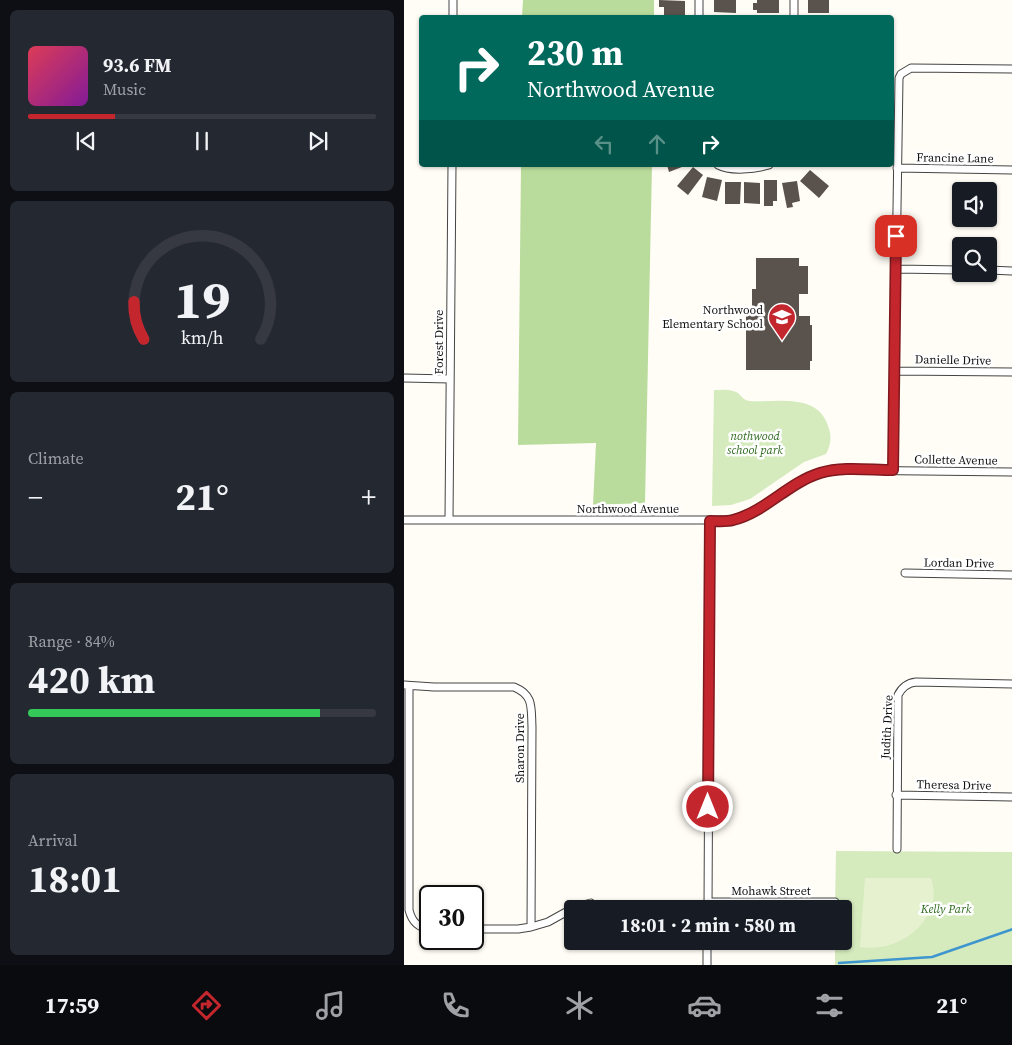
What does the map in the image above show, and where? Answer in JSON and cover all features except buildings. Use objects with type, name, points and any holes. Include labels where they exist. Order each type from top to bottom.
[{"type":"street","points":[[453,0],[453,15]]},
{"type":"street","points":[[699,0],[699,15]]},
{"type":"street","points":[[794,0],[794,15]]},
{"type":"street","points":[[893,470],[899,78],[911,68],[1012,69]]},
{"type":"street","name":"Forest Drive","points":[[449,520],[452,167]]},
{"type":"street","points":[[723,167],[746,167]]},
{"type":"street","name":"Francine Lane","points":[[897,168],[1012,170]]},
{"type":"street","points":[[896,269],[952,270]]},
{"type":"street","points":[[997,270],[1012,271]]},
{"type":"street","name":"Danielle Drive","points":[[894,371],[1012,372]]},
{"type":"street","points":[[404,378],[450,379]]},
{"type":"street","name":"Collette Avenue","points":[[839,470],[1012,472]]},
{"type":"street","name":"Northwood Avenue","points":[[404,520],[731,520],[744,516],[802,480],[821,473],[839,470]]},
{"type":"street","points":[[708,900],[710,521]]},
{"type":"street","name":"Lordan Drive","points":[[905,574],[1012,575]]},
{"type":"street","name":"Judith Drive","points":[[897,849],[898,695],[904,686],[916,682],[1012,684]]},
{"type":"street","points":[[406,686],[409,910],[415,923],[419,926]]},
{"type":"street","name":"Sharon Drive","points":[[406,686],[514,687],[521,690],[530,700],[532,726],[531,927]]},
{"type":"street","name":"Theresa Drive","points":[[896,796],[1012,797]]},
{"type":"street","points":[[484,929],[531,927],[548,922],[564,913]]},
{"type":"street","points":[[707,950],[707,965]]},
{"type":"green space","points":[[523,0],[654,0],[654,15],[522,15]]},
{"type":"green space","points":[[521,167],[652,167],[645,503],[593,505],[596,443],[518,445]]},
{"type":"green space","name":"nothwood school park","points":[[714,390],[735,392],[749,401],[792,401],[812,406],[820,412],[829,430],[830,442],[826,454],[804,462],[750,499],[731,505],[712,506]]},
{"type":"green space","name":"Kelly Park","points":[[836,851],[1012,852],[1012,965],[835,965],[835,950],[852,950],[852,900],[835,900]]},
{"type":"green space","points":[[865,878],[931,878],[934,898],[929,912],[915,931],[895,943],[872,948],[860,947]]},
{"type":"waterway","points":[[839,963],[932,957],[1013,929]]},
{"type":"place","name":"Northwood Elementary School","points":[[782,341]]},
{"type":"route","points":[[708,807],[710,521],[731,520],[744,516],[802,480],[821,473],[832,470],[893,470],[896,236]]}]
